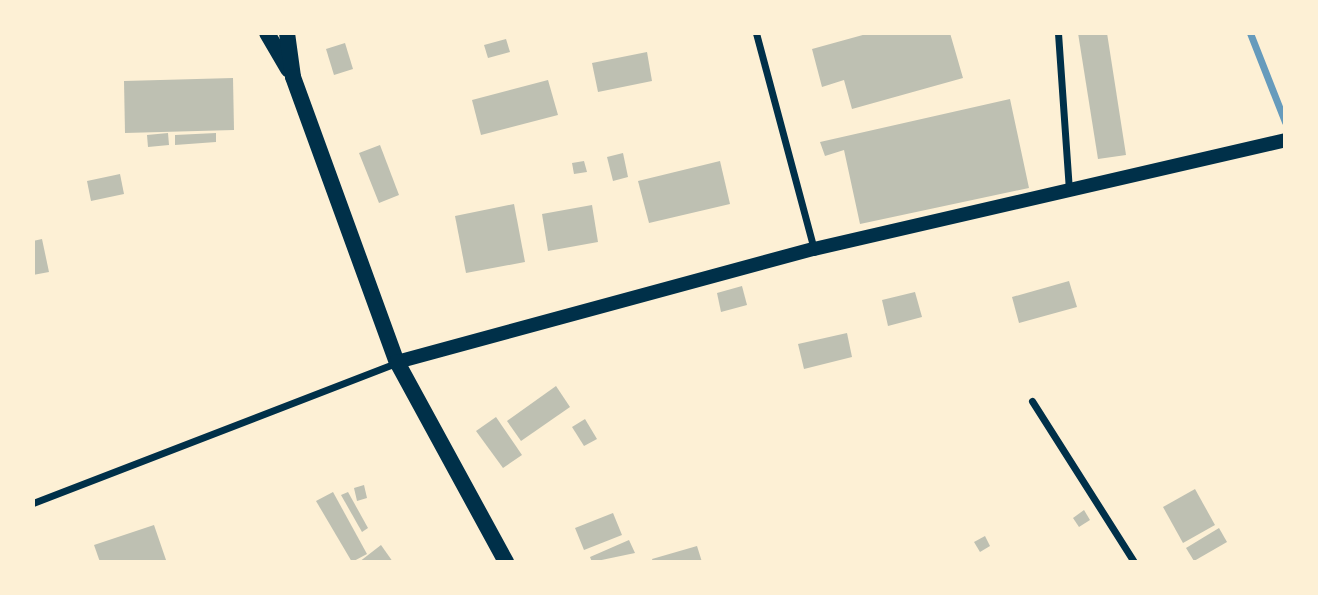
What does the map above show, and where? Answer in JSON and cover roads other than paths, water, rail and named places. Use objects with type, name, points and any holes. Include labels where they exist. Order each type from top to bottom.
[{"type":"main road","points":[[267,33],[293,77],[397,362],[506,562]]},
{"type":"main road","points":[[287,33],[293,77]]},
{"type":"main road","points":[[397,362],[814,249],[1283,140]]},
{"type":"street","points":[[756,33],[814,249]]},
{"type":"street","points":[[1058,33],[1069,189]]},
{"type":"street","points":[[33,503],[397,362]]},
{"type":"street","points":[[1032,401],[1134,562]]},
{"type":"waterway","points":[[1250,33],[1285,122]]}]
